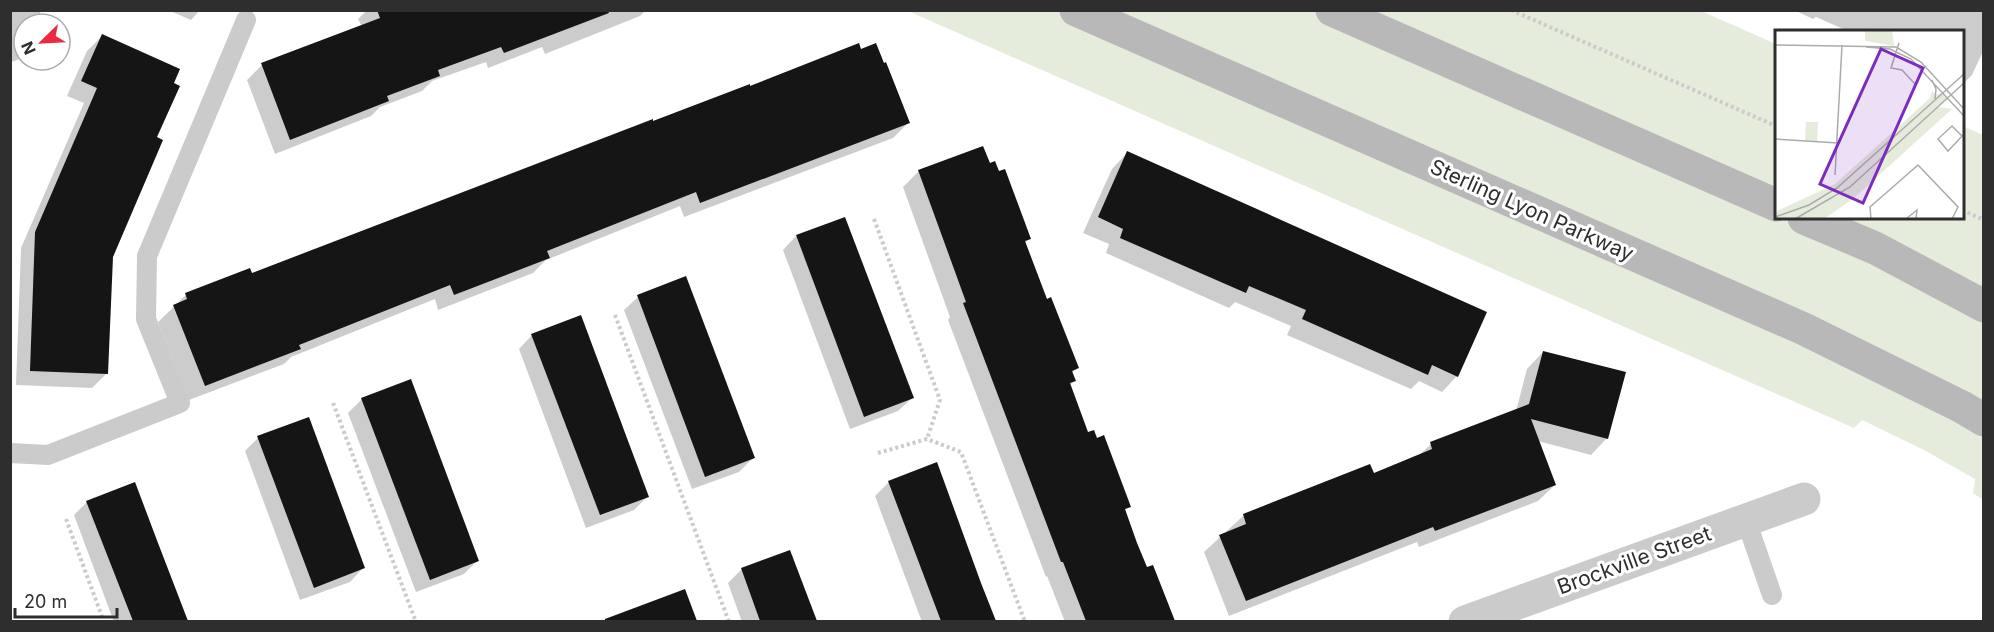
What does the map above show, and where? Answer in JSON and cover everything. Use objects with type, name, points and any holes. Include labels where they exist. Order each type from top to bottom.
[{"type":"main road","name":"Sterling Lyon Parkway","points":[[1076,10],[1804,329],[1962,407],[1983,420]]},
{"type":"main road","points":[[1332,10],[1775,205]]},
{"type":"main road","points":[[1806,219],[1875,248],[1983,306]]},
{"type":"street","points":[[10,45],[24,10]]},
{"type":"street","name":"Brockville Street","points":[[1465,621],[1804,499]]},
{"type":"lane","points":[[10,453],[48,455],[180,403],[146,319],[147,256],[246,20]]},
{"type":"lane","points":[[1746,520],[1772,595]]},
{"type":"path","points":[[1511,10],[1775,126]]},
{"type":"path","points":[[1964,211],[1983,220]]},
{"type":"path","points":[[874,219],[940,400],[927,439]]},
{"type":"path","points":[[615,315],[729,621]]},
{"type":"path","points":[[333,403],[416,621]]},
{"type":"path","points":[[878,453],[927,439],[961,452],[1025,621]]},
{"type":"path","points":[[66,519],[104,621]]},
{"type":"green space","points":[[908,11],[1701,11],[1775,44],[1775,219],[1964,219],[1964,126],[1983,135],[1983,500],[1973,493],[1975,479],[1924,450],[1862,420],[1854,428]]},
{"type":"building","points":[[377,10],[608,10],[609,13],[504,53],[501,47],[438,70],[440,76],[387,96],[389,101],[290,140],[261,63],[380,18]]},
{"type":"building","points":[[102,34],[180,69],[174,83],[180,86],[157,137],[163,140],[113,257],[108,374],[30,371],[35,232],[97,88],[81,81]]},
{"type":"building","points":[[859,43],[861,49],[876,43],[910,123],[700,203],[696,192],[547,251],[550,258],[454,295],[450,285],[299,345],[301,349],[205,386],[173,305],[187,299],[185,293],[250,268],[252,273],[653,119],[653,121],[750,84],[750,86]]},
{"type":"building","points":[[983,146],[990,163],[995,161],[999,171],[1005,169],[1031,239],[1025,241],[1047,299],[1051,297],[1079,368],[1072,371],[1076,381],[1070,383],[1088,432],[1094,430],[1097,438],[1104,435],[1131,507],[1125,509],[1137,543],[1147,567],[1153,565],[1175,621],[1086,621],[1063,562],[1061,562],[963,303],[966,302],[918,170]]},
{"type":"building","points":[[1127,151],[1487,312],[1458,377],[1432,365],[1428,375],[1302,319],[1306,310],[1249,286],[1246,293],[1120,238],[1123,229],[1098,217]]},
{"type":"building","points":[[845,217],[914,398],[864,417],[796,235]]},
{"type":"building","points":[[686,276],[755,458],[705,477],[637,295]]},
{"type":"building","points":[[581,315],[649,497],[600,515],[531,334]]},
{"type":"building","points":[[1543,351],[1626,372],[1608,439],[1531,419],[1556,485],[1435,531],[1433,527],[1246,601],[1219,535],[1246,524],[1243,514],[1370,464],[1374,473],[1432,449],[1430,442],[1529,404]]},
{"type":"building","points":[[411,379],[479,561],[430,580],[361,398]]},
{"type":"building","points":[[309,417],[365,568],[314,588],[257,436]]},
{"type":"building","points":[[937,462],[996,621],[941,621],[888,481]]},
{"type":"building","points":[[135,482],[188,621],[133,621],[86,501]]},
{"type":"building","points":[[790,550],[817,621],[760,621],[741,568]]},
{"type":"building","points":[[685,589],[697,621],[605,621],[605,619]]}]
